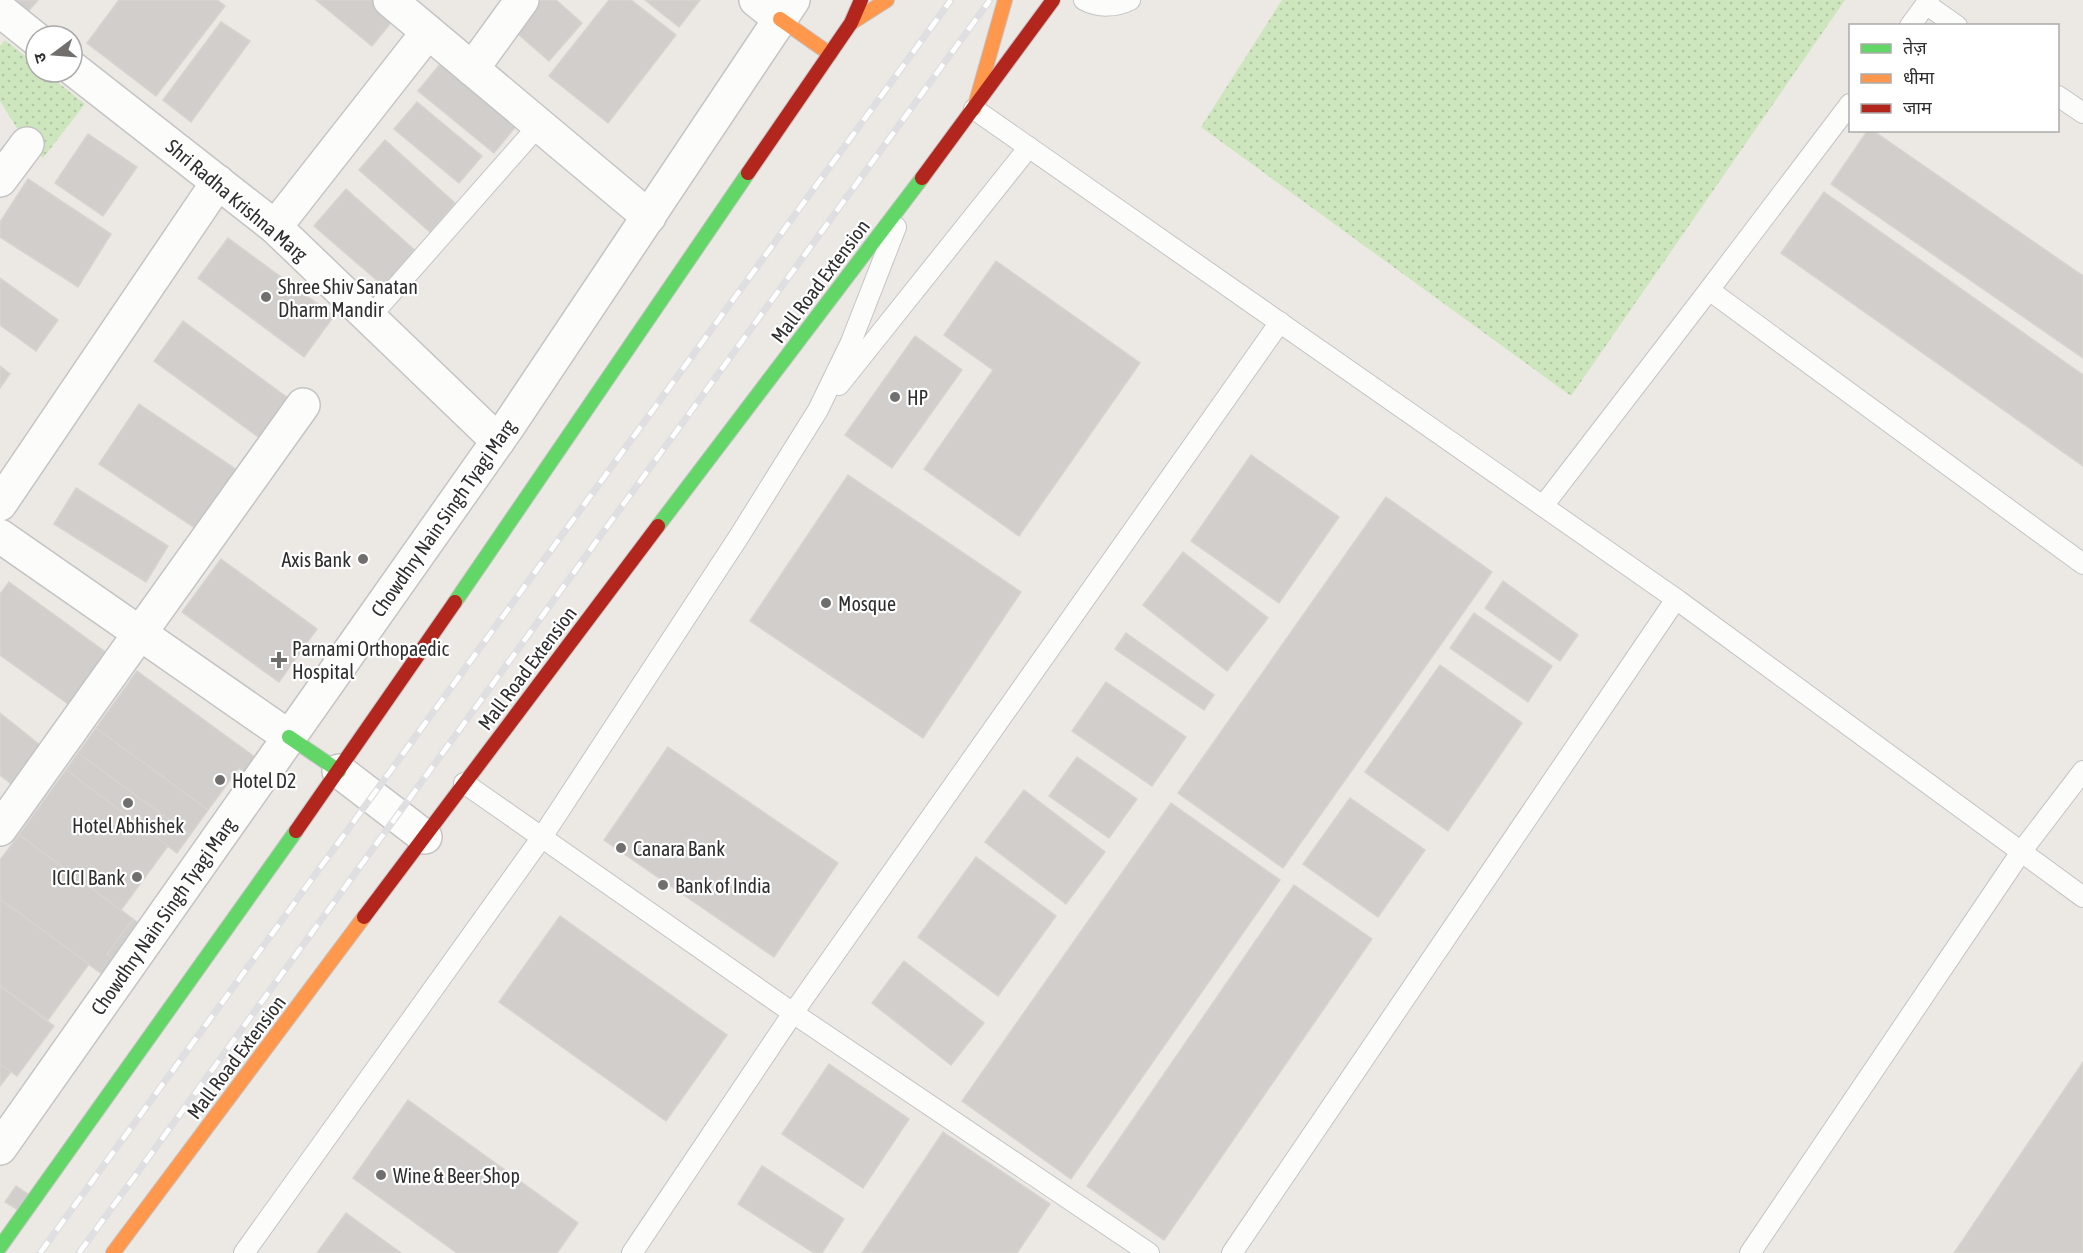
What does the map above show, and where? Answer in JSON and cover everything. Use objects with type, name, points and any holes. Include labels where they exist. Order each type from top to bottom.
[{"type":"main road","points":[[0,1246],[339,771],[851,23],[861,0]]},
{"type":"main road","points":[[851,23],[887,0]]},
{"type":"main road","points":[[974,109],[1005,0]]},
{"type":"main road","name":"Mall Road Extension","points":[[113,1253],[464,783],[908,197],[1053,0]]},
{"type":"main road","points":[[776,6],[830,54]]},
{"type":"main road","points":[[289,736],[339,771]]},
{"type":"street","points":[[390,0],[649,217]]},
{"type":"street","points":[[472,69],[522,0]]},
{"type":"street","name":"Chowdhry Nain Singh Tyagi Marg","points":[[0,1148],[498,441],[649,217],[776,6]]},
{"type":"street","points":[[0,10],[24,29]]},
{"type":"street","points":[[275,227],[428,32]]},
{"type":"street","name":"Shri Radha Krishna Marg","points":[[84,77],[275,227],[498,441]]},
{"type":"street","points":[[0,180],[27,144]]},
{"type":"street","points":[[0,504],[218,182]]},
{"type":"street","points":[[0,829],[303,405]]},
{"type":"street","points":[[0,536],[138,634],[289,736]]},
{"type":"street","points":[[339,771],[425,837]]},
{"type":"lane","points":[[1084,0],[1093,5],[1119,5],[1130,0]]},
{"type":"lane","points":[[1912,24],[1928,2],[1955,24]]},
{"type":"lane","points":[[2059,97],[2083,113]]},
{"type":"lane","points":[[1544,506],[1849,107]]},
{"type":"lane","points":[[974,109],[1676,599],[2083,897]]},
{"type":"lane","points":[[369,318],[539,125]]},
{"type":"lane","points":[[244,1253],[542,837],[818,410],[1029,147]]},
{"type":"lane","points":[[818,410],[851,342],[908,197]]},
{"type":"lane","points":[[1709,290],[2083,564]]},
{"type":"lane","points":[[632,1253],[794,1014],[1280,322]]},
{"type":"lane","points":[[1232,1253],[1676,599]]},
{"type":"lane","points":[[1750,1253],[2021,852],[2083,771]]},
{"type":"lane","points":[[464,783],[794,1014],[1149,1253]]},
{"type":"green space","points":[[1282,0],[1845,0],[1571,396],[1201,127]]},
{"type":"green space","points":[[5,40],[24,55],[24,84],[60,84],[85,104],[43,158],[27,144],[0,101],[0,46]]},
{"type":"building","points":[[9,0],[38,0],[26,14]]},
{"type":"building","points":[[119,0],[217,0],[225,6],[156,96],[87,43]]},
{"type":"building","points":[[316,0],[381,0],[398,14],[372,46]]},
{"type":"building","points":[[534,0],[556,0],[582,23],[549,61],[510,27]]},
{"type":"building","points":[[609,0],[631,0],[676,35],[608,123],[549,76]]},
{"type":"building","points":[[645,0],[700,0],[679,27]]},
{"type":"building","points":[[221,22],[250,41],[191,122],[163,100]]},
{"type":"building","points":[[440,64],[516,126],[494,153],[418,91]]},
{"type":"building","points":[[417,102],[482,156],[459,183],[394,129]]},
{"type":"building","points":[[1867,132],[1875,132],[2083,276],[2083,358],[1831,184]]},
{"type":"building","points":[[88,134],[137,167],[103,216],[55,183]]},
{"type":"building","points":[[385,140],[455,203],[430,232],[359,170]]},
{"type":"building","points":[[28,179],[111,234],[78,287],[0,237],[0,222]]},
{"type":"building","points":[[346,189],[418,253],[387,289],[314,226]]},
{"type":"building","points":[[1824,192],[2083,375],[2083,466],[1781,253]]},
{"type":"building","name":"Shree Shiv Sanatan Dharm Mandir","points":[[228,238],[334,316],[304,357],[198,278]]},
{"type":"building","points":[[996,261],[1140,363],[1019,536],[924,469],[993,370],[944,335]]},
{"type":"building","points":[[0,278],[58,320],[36,351],[0,325]]},
{"type":"building","points":[[183,321],[296,404],[268,444],[154,361]]},
{"type":"building","points":[[915,336],[962,370],[892,468],[845,435]]},
{"type":"building","points":[[0,366],[10,374],[0,388]]},
{"type":"building","points":[[139,404],[237,470],[198,530],[99,464]]},
{"type":"building","points":[[1251,455],[1339,517],[1279,603],[1191,541]]},
{"type":"building","points":[[848,475],[1021,592],[923,738],[750,621]]},
{"type":"building","points":[[76,488],[168,546],[146,582],[54,524]]},
{"type":"building","points":[[1386,497],[1492,572],[1283,868],[1178,793]]},
{"type":"building","points":[[1183,552],[1268,618],[1227,671],[1143,605]]},
{"type":"building","points":[[221,559],[317,629],[279,682],[182,612]]},
{"type":"building","points":[[1503,581],[1578,635],[1560,661],[1485,608]]},
{"type":"building","points":[[9,582],[115,659],[78,711],[0,655],[0,594]]},
{"type":"building","points":[[1474,613],[1552,666],[1528,702],[1450,648]]},
{"type":"building","points":[[1126,633],[1214,695],[1204,710],[1115,649]]},
{"type":"building","points":[[1440,665],[1522,723],[1448,831],[1365,772]]},
{"type":"building","points":[[137,671],[256,758],[245,773],[239,768],[208,810],[96,728]]},
{"type":"building","points":[[1106,682],[1186,737],[1152,786],[1072,731]]},
{"type":"building","points":[[0,713],[45,749],[15,787],[0,775]]},
{"type":"building","points":[[96,728],[208,810],[190,835],[78,753]]},
{"type":"building","points":[[668,747],[838,863],[774,957],[604,840]]},
{"type":"building","name":"Hotel Abhishek","points":[[78,753],[190,835],[177,853],[66,770]]},
{"type":"building","points":[[1077,757],[1137,799],[1109,838],[1049,796]]},
{"type":"building","points":[[66,770],[168,846],[121,910],[19,835]]},
{"type":"building","points":[[1024,790],[1105,852],[1066,904],[985,842]]},
{"type":"building","points":[[1350,798],[1425,850],[1378,917],[1303,864]]},
{"type":"building","points":[[1171,803],[1280,880],[1071,1179],[962,1101]]},
{"type":"building","points":[[19,835],[133,919],[107,954],[117,961],[106,977],[0,899],[0,860]]},
{"type":"building","points":[[976,857],[1056,916],[998,996],[918,937]]},
{"type":"building","points":[[1294,885],[1372,939],[1164,1240],[1087,1186]]},
{"type":"building","points":[[0,899],[89,964],[48,1020],[0,986]]},
{"type":"building","points":[[560,916],[727,1035],[666,1121],[499,1002]]},
{"type":"building","points":[[133,919],[146,929],[120,964],[107,954]]},
{"type":"building","points":[[904,961],[984,1023],[951,1065],[872,1003]]},
{"type":"building","points":[[0,986],[54,1026],[17,1076],[0,1064]]},
{"type":"building","points":[[2083,1062],[2083,1253],[1954,1253]]},
{"type":"building","points":[[0,1064],[11,1072],[0,1086]]},
{"type":"building","points":[[829,1064],[909,1119],[863,1188],[782,1134]]},
{"type":"building","points":[[408,1100],[578,1223],[557,1253],[457,1253],[353,1178]]},
{"type":"building","points":[[943,1132],[1050,1204],[1017,1253],[862,1253]]},
{"type":"building","points":[[762,1166],[844,1219],[822,1253],[814,1253],[738,1204]]},
{"type":"building","points":[[16,1186],[31,1196],[20,1211],[5,1202]]},
{"type":"building","points":[[346,1213],[401,1253],[317,1253]]},
{"type":"railway","points":[[40,1253],[951,0]]},
{"type":"railway","points":[[79,1253],[990,0]]},
{"type":"traffic: fast","points":[[455,602],[748,173]]},
{"type":"traffic: fast","points":[[658,526],[922,178]]},
{"type":"traffic: fast","points":[[289,737],[339,771]]},
{"type":"traffic: fast","points":[[0,1247],[296,831]]},
{"type":"traffic: slow","points":[[851,23],[887,0]]},
{"type":"traffic: slow","points":[[974,109],[1005,0]]},
{"type":"traffic: slow","points":[[780,19],[830,54]]},
{"type":"traffic: slow","points":[[113,1253],[364,917]]},
{"type":"traffic: jam","points":[[748,173],[851,23],[861,0]]},
{"type":"traffic: jam","points":[[922,178],[1053,0]]},
{"type":"traffic: jam","points":[[364,917],[658,526]]},
{"type":"traffic: jam","points":[[296,831],[455,602]]},
{"type":"place","name":"Shree Shiv Sanatan Dharm Mandir","points":[[266,297]]},
{"type":"place","name":"HP","points":[[895,397]]},
{"type":"place","name":"Axis Bank","points":[[363,559]]},
{"type":"place","name":"Mosque","points":[[826,603]]},
{"type":"place","name":"Parnami Orthopaedic Hospital","points":[[279,660]]},
{"type":"place","name":"Hotel D2","points":[[220,780]]},
{"type":"place","name":"Hotel Abhishek","points":[[128,803]]},
{"type":"place","name":"Canara Bank","points":[[621,848]]},
{"type":"place","name":"ICICI Bank","points":[[137,877]]},
{"type":"place","name":"Bank of India","points":[[663,885]]},
{"type":"place","name":"Wine & Beer Shop","points":[[381,1175]]}]
